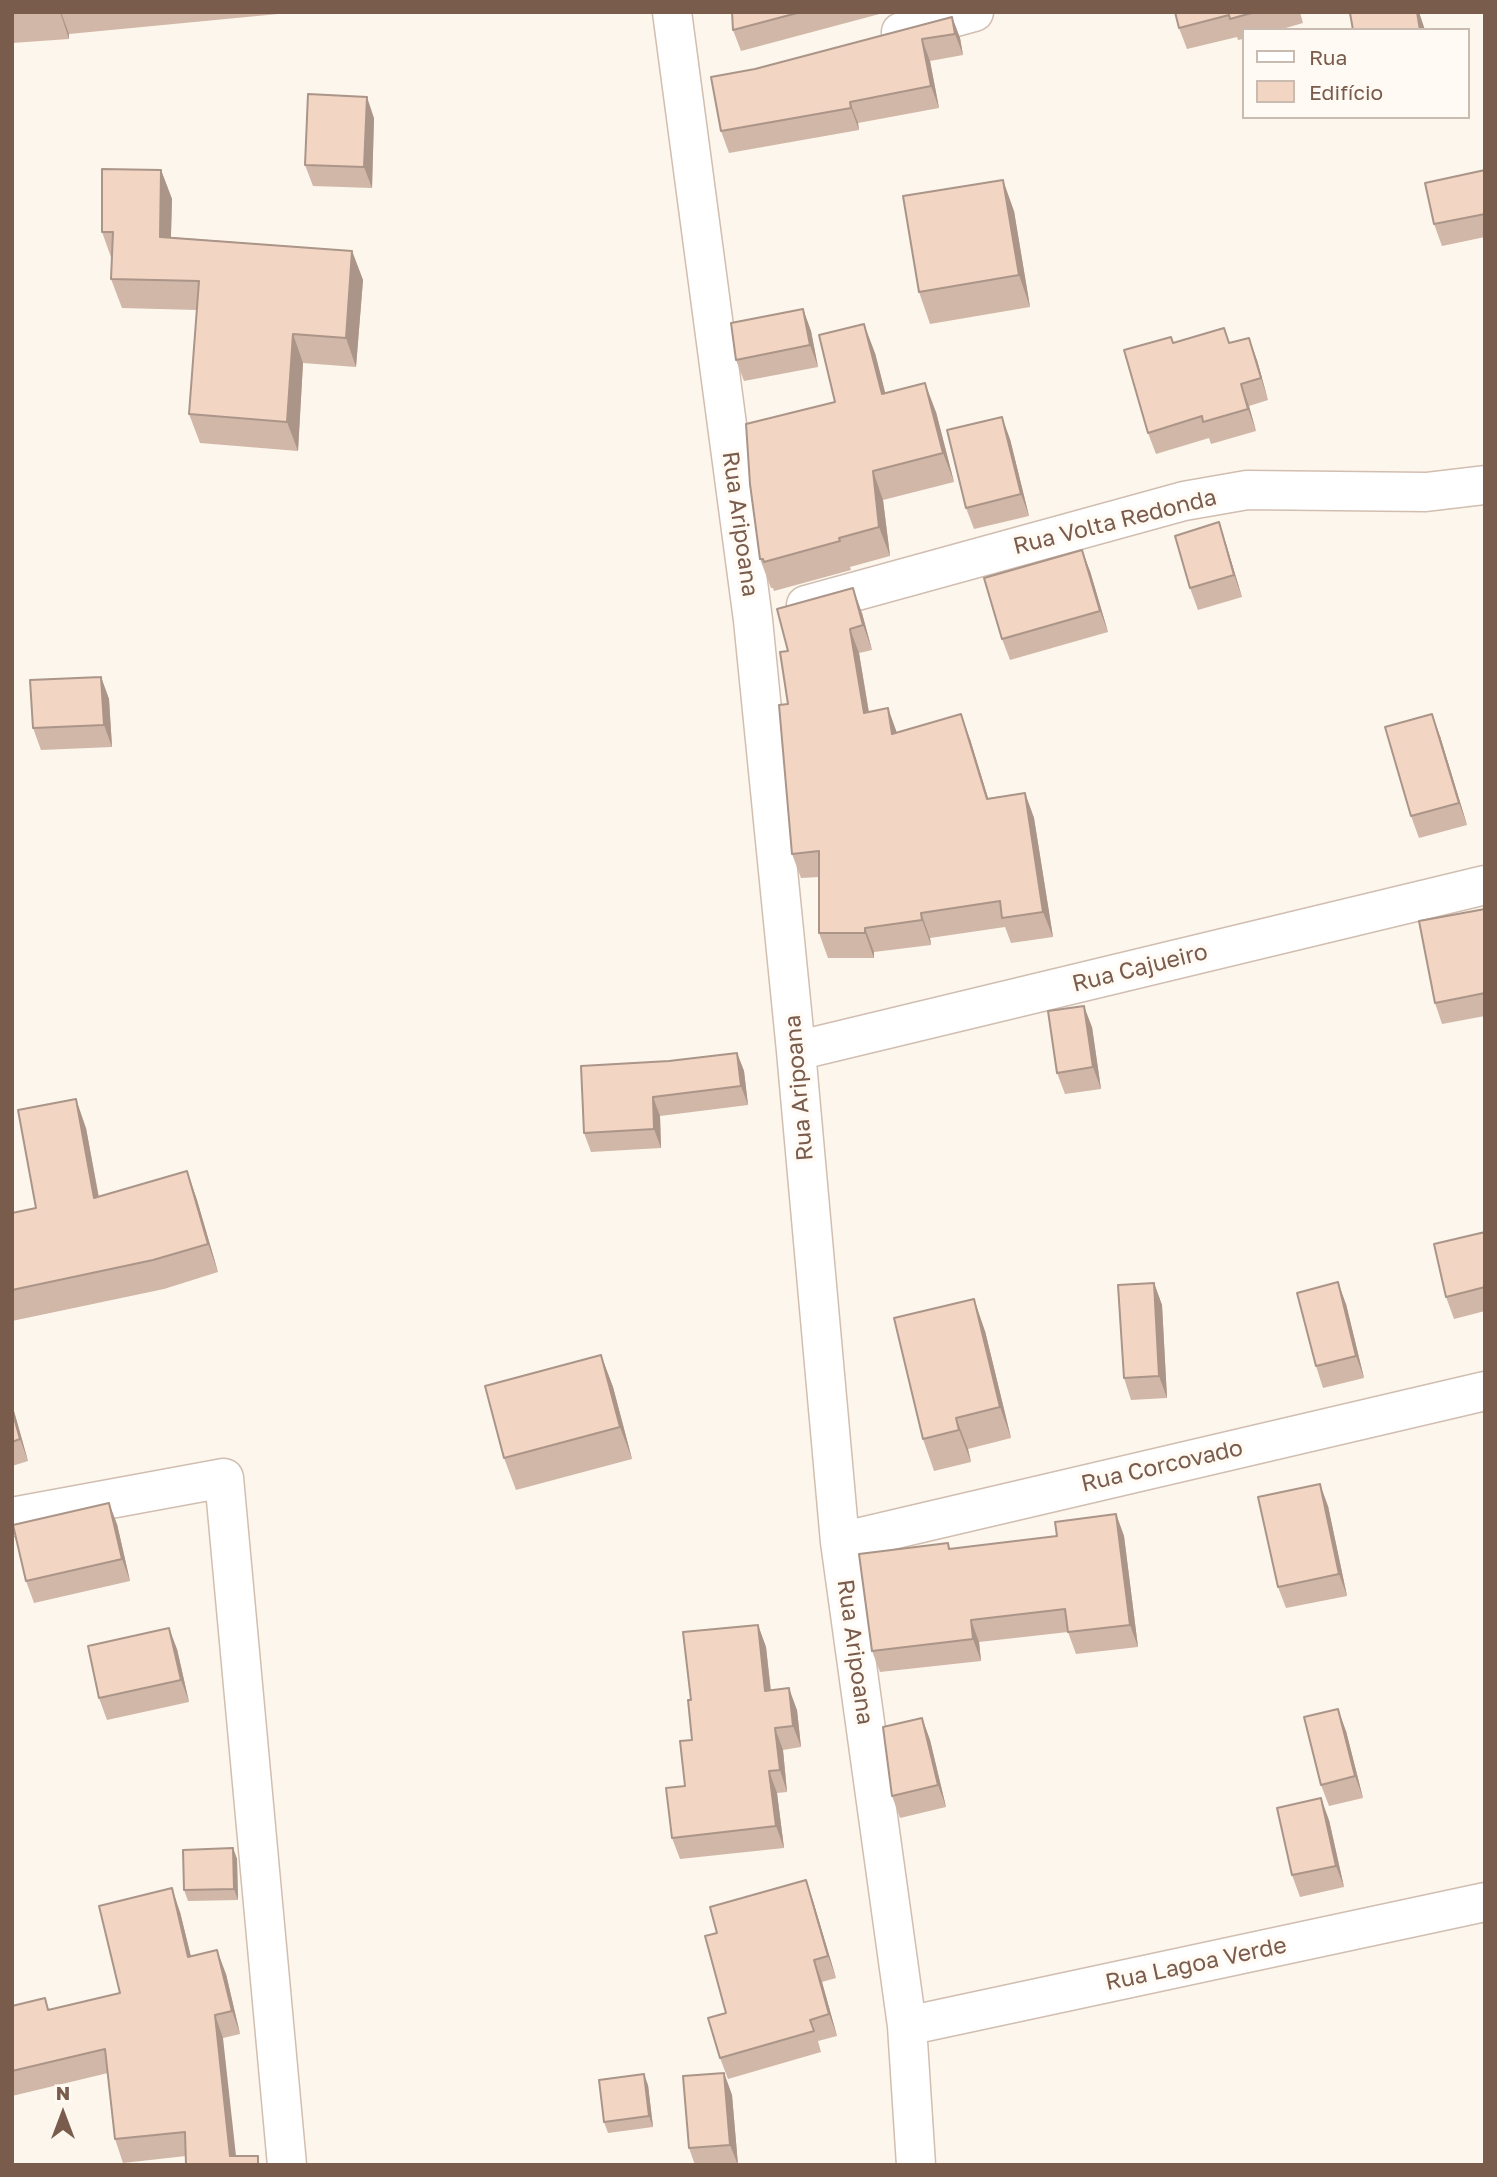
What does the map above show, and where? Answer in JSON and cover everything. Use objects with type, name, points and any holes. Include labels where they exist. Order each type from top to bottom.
[{"type":"street","name":"Rua Aripoana","points":[[671,12],[753,620],[796,1051],[839,1542],[907,2026],[916,2165]]},
{"type":"street","points":[[864,42],[974,12]]},
{"type":"street","points":[[681,83],[719,76]]},
{"type":"street","name":"Rua Volta Redonda","points":[[753,620],[1184,501],[1247,490],[1426,492],[1485,485]]},
{"type":"street","name":"Rua Cajueiro","points":[[796,1051],[1485,885]]},
{"type":"street","name":"Rua Corcovado","points":[[839,1542],[1485,1391]]},
{"type":"street","points":[[12,1517],[224,1478],[287,2165]]},
{"type":"street","name":"Rua Lagoa Verde","points":[[907,2026],[1485,1902]]},
{"type":"building","points":[[732,12],[801,12],[733,30]]},
{"type":"building","points":[[1175,12],[1255,12],[1230,19],[1229,15],[1179,28]]},
{"type":"building","points":[[1417,12],[1420,28],[1353,28],[1350,13]]},
{"type":"building","points":[[952,17],[955,34],[922,39],[931,86],[850,102],[851,108],[721,131],[711,77],[755,69]]},
{"type":"building","points":[[308,94],[367,97],[364,167],[305,165]]},
{"type":"building","points":[[102,169],[161,170],[160,237],[352,251],[346,338],[293,334],[287,422],[189,414],[199,281],[111,279],[113,232],[102,232]]},
{"type":"building","points":[[1485,170],[1485,214],[1434,224],[1425,183]]},
{"type":"building","points":[[1003,180],[1019,275],[919,292],[903,196]]},
{"type":"building","points":[[803,309],[810,345],[736,360],[731,323]]},
{"type":"building","points":[[864,324],[882,394],[925,383],[943,453],[873,471],[879,527],[764,562],[760,559],[750,484],[746,424],[835,402],[819,335]]},
{"type":"building","points":[[1224,328],[1229,343],[1249,338],[1261,378],[1241,384],[1248,409],[1203,422],[1202,416],[1148,433],[1124,350],[1171,337],[1173,343]]},
{"type":"building","points":[[1002,417],[1021,494],[966,508],[947,430]]},
{"type":"building","points":[[1219,522],[1234,575],[1190,588],[1175,536]]},
{"type":"building","points":[[1082,550],[1100,611],[1002,639],[984,578]]},
{"type":"building","points":[[853,588],[863,625],[850,629],[864,713],[888,708],[892,734],[961,714],[987,799],[1025,793],[1043,912],[1002,918],[1000,901],[921,913],[922,920],[865,928],[865,933],[819,933],[819,851],[792,854],[779,705],[788,704],[780,652],[788,651],[777,609]]},
{"type":"building","points":[[101,677],[104,725],[33,728],[30,680]]},
{"type":"building","points":[[1432,714],[1459,803],[1411,816],[1385,727]]},
{"type":"building","points":[[1485,909],[1485,993],[1435,1003],[1419,921]]},
{"type":"building","points":[[1084,1006],[1093,1067],[1057,1073],[1048,1011]]},
{"type":"building","points":[[737,1053],[741,1086],[653,1097],[654,1129],[584,1133],[581,1066],[669,1061]]},
{"type":"building","points":[[76,1099],[94,1198],[187,1171],[208,1244],[153,1260],[12,1290],[12,1213],[36,1208],[18,1110]]},
{"type":"building","points":[[1485,1232],[1485,1287],[1446,1297],[1434,1244]]},
{"type":"building","points":[[1338,1282],[1356,1356],[1316,1366],[1297,1293]]},
{"type":"building","points":[[1154,1283],[1159,1376],[1124,1378],[1118,1285]]},
{"type":"building","points":[[974,1299],[1000,1407],[956,1418],[959,1430],[923,1439],[894,1318]]},
{"type":"building","points":[[601,1355],[620,1427],[504,1458],[485,1386]]},
{"type":"building","points":[[12,1410],[20,1439],[12,1442]]},
{"type":"building","points":[[1320,1484],[1339,1574],[1278,1587],[1258,1497]]},
{"type":"building","points":[[109,1503],[122,1559],[26,1581],[13,1525]]},
{"type":"building","points":[[1116,1514],[1130,1625],[1068,1632],[1065,1609],[971,1620],[973,1639],[872,1651],[859,1554],[948,1543],[949,1549],[1057,1536],[1055,1522]]},
{"type":"building","points":[[758,1625],[765,1691],[789,1688],[793,1726],[775,1728],[780,1770],[769,1771],[776,1826],[672,1838],[666,1788],[685,1786],[680,1741],[692,1740],[688,1700],[691,1700],[683,1632]]},
{"type":"building","points":[[169,1628],[181,1680],[99,1698],[88,1646]]},
{"type":"building","points":[[1338,1709],[1355,1776],[1321,1785],[1304,1717]]},
{"type":"building","points":[[922,1718],[938,1785],[892,1796],[883,1727]]},
{"type":"building","points":[[1321,1798],[1336,1866],[1292,1875],[1277,1808]]},
{"type":"building","points":[[233,1848],[234,1889],[184,1890],[183,1850]]},
{"type":"building","points":[[806,1880],[828,1956],[814,1960],[829,2014],[810,2020],[814,2031],[720,2058],[708,2018],[726,2013],[705,1936],[717,1933],[710,1907]]},
{"type":"building","points":[[172,1888],[188,1957],[217,1950],[232,2011],[215,2015],[230,2156],[258,2156],[258,2165],[186,2165],[185,2132],[115,2139],[105,2049],[12,2071],[12,2006],[45,1998],[48,2010],[120,1993],[99,1906]]},
{"type":"building","points":[[724,2073],[730,2145],[689,2148],[683,2076]]},
{"type":"building","points":[[644,2074],[649,2116],[604,2122],[599,2080]]}]
